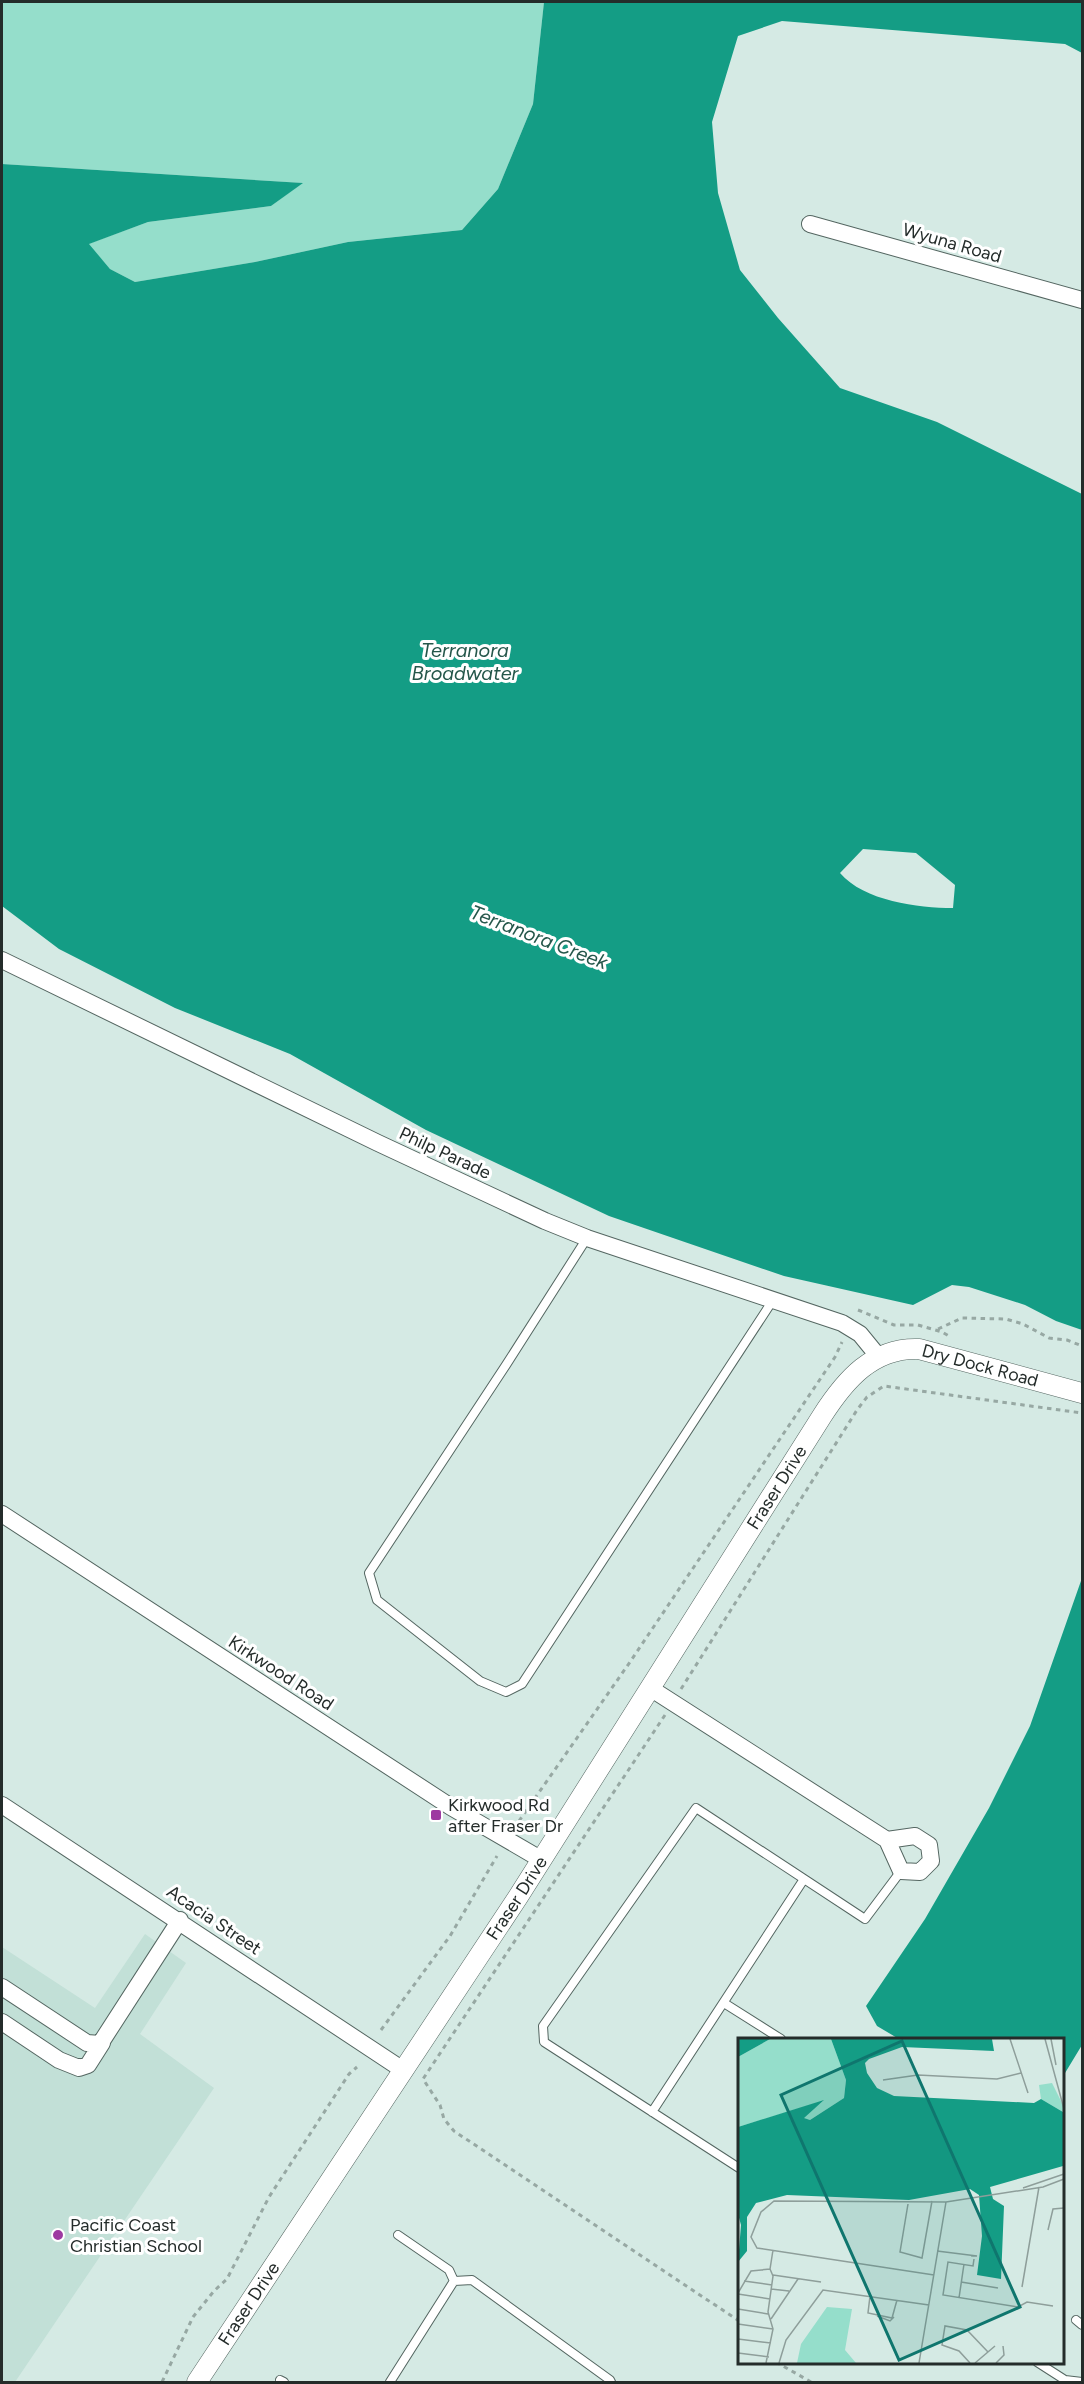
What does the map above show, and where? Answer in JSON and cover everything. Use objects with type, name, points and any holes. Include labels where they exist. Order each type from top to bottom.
[{"type":"street","name":"Wyuna Road","points":[[810,224],[1083,300]]},
{"type":"street","name":"Philp Parade","points":[[2,960],[378,1143],[545,1221],[587,1238],[834,1319],[852,1327],[878,1356]]},
{"type":"street","name":"Dry Dock Road","points":[[878,1356],[904,1349],[927,1350],[1083,1393]]},
{"type":"street","name":"Fraser Drive","points":[[197,2382],[542,1860],[826,1409],[858,1370],[878,1356]]},
{"type":"street","name":"Kirkwood Road","points":[[2,1514],[451,1807],[542,1860]]},
{"type":"street","points":[[650,1688],[887,1840],[901,1871],[920,1872],[931,1861],[929,1845],[915,1836],[887,1840]]},
{"type":"street","name":"Acacia Street","points":[[2,1805],[180,1920],[403,2070]]},
{"type":"street","points":[[2,2022],[59,2060],[79,2068],[88,2065],[180,1920]]},
{"type":"street","points":[[2,1987],[87,2043],[97,2045],[102,2043]]},
{"type":"lane","points":[[587,1238],[369,1573],[377,1600],[480,1681],[506,1692],[522,1684],[773,1300]]},
{"type":"lane","points":[[738,2167],[544,2042],[543,2026],[696,1808],[865,1919],[901,1871]]},
{"type":"lane","points":[[652,2112],[804,1879]]},
{"type":"lane","points":[[724,2002],[779,2038]]},
{"type":"lane","points":[[398,2235],[449,2270],[454,2281]]},
{"type":"lane","points":[[454,2281],[472,2280],[611,2382]]},
{"type":"lane","points":[[390,2382],[454,2281]]},
{"type":"lane","points":[[1040,2363],[1065,2380],[1083,2382]]},
{"type":"path","points":[[937,1330],[962,1318],[1006,1319],[1023,1324],[1049,1338],[1067,1340],[1083,1346]]},
{"type":"path","points":[[519,1821],[630,1662],[835,1357],[844,1338]]},
{"type":"path","points":[[381,2030],[450,1936],[497,1856]]},
{"type":"path","points":[[162,2382],[193,2317],[214,2291],[227,2280],[268,2197],[349,2074],[357,2067]]},
{"type":"path","points":[[779,2363],[811,2382]]},
{"type":"shaded area","points":[[2,2],[544,2],[533,104],[498,189],[462,230],[348,242],[255,262],[135,282],[110,269],[88,244],[148,222],[271,206],[302,183],[2,164]]},
{"type":"shaded area","name":"Pacific Coast Christian School","points":[[145,1934],[186,1963],[140,2034],[214,2088],[15,2382],[2,2382],[2,1947],[95,2008]]},
{"type":"water","name":"Terranora Broadwater","points":[[544,2],[1082,2],[1082,53],[1065,44],[782,21],[738,36],[712,122],[718,193],[740,270],[778,318],[840,388],[937,422],[1082,494],[1082,1330],[1056,1321],[1025,1305],[969,1287],[952,1285],[913,1305],[784,1276],[609,1216],[426,1130],[290,1054],[175,1008],[59,949],[2,906],[2,164],[303,183],[271,206],[148,222],[89,244],[110,269],[135,282],[255,262],[348,242],[462,230],[498,189],[533,104]],"holes":[[[863,849],[916,853],[955,885],[953,908],[892,901],[863,890],[850,883],[840,873]]]},
{"type":"water","points":[[1082,1578],[1082,2045],[1063,2076],[1063,2038],[897,2038],[877,2026],[866,2006],[925,1919],[989,1808],[1030,1726]]},
{"type":"place","name":"Kirkwood Rd after Fraser Dr","points":[[436,1815]]},
{"type":"place","name":"Pacific Coast Christian School","points":[[58,2235]]},
{"type":"water label","name":"Terranora Creek","points":[[539,937]]}]
